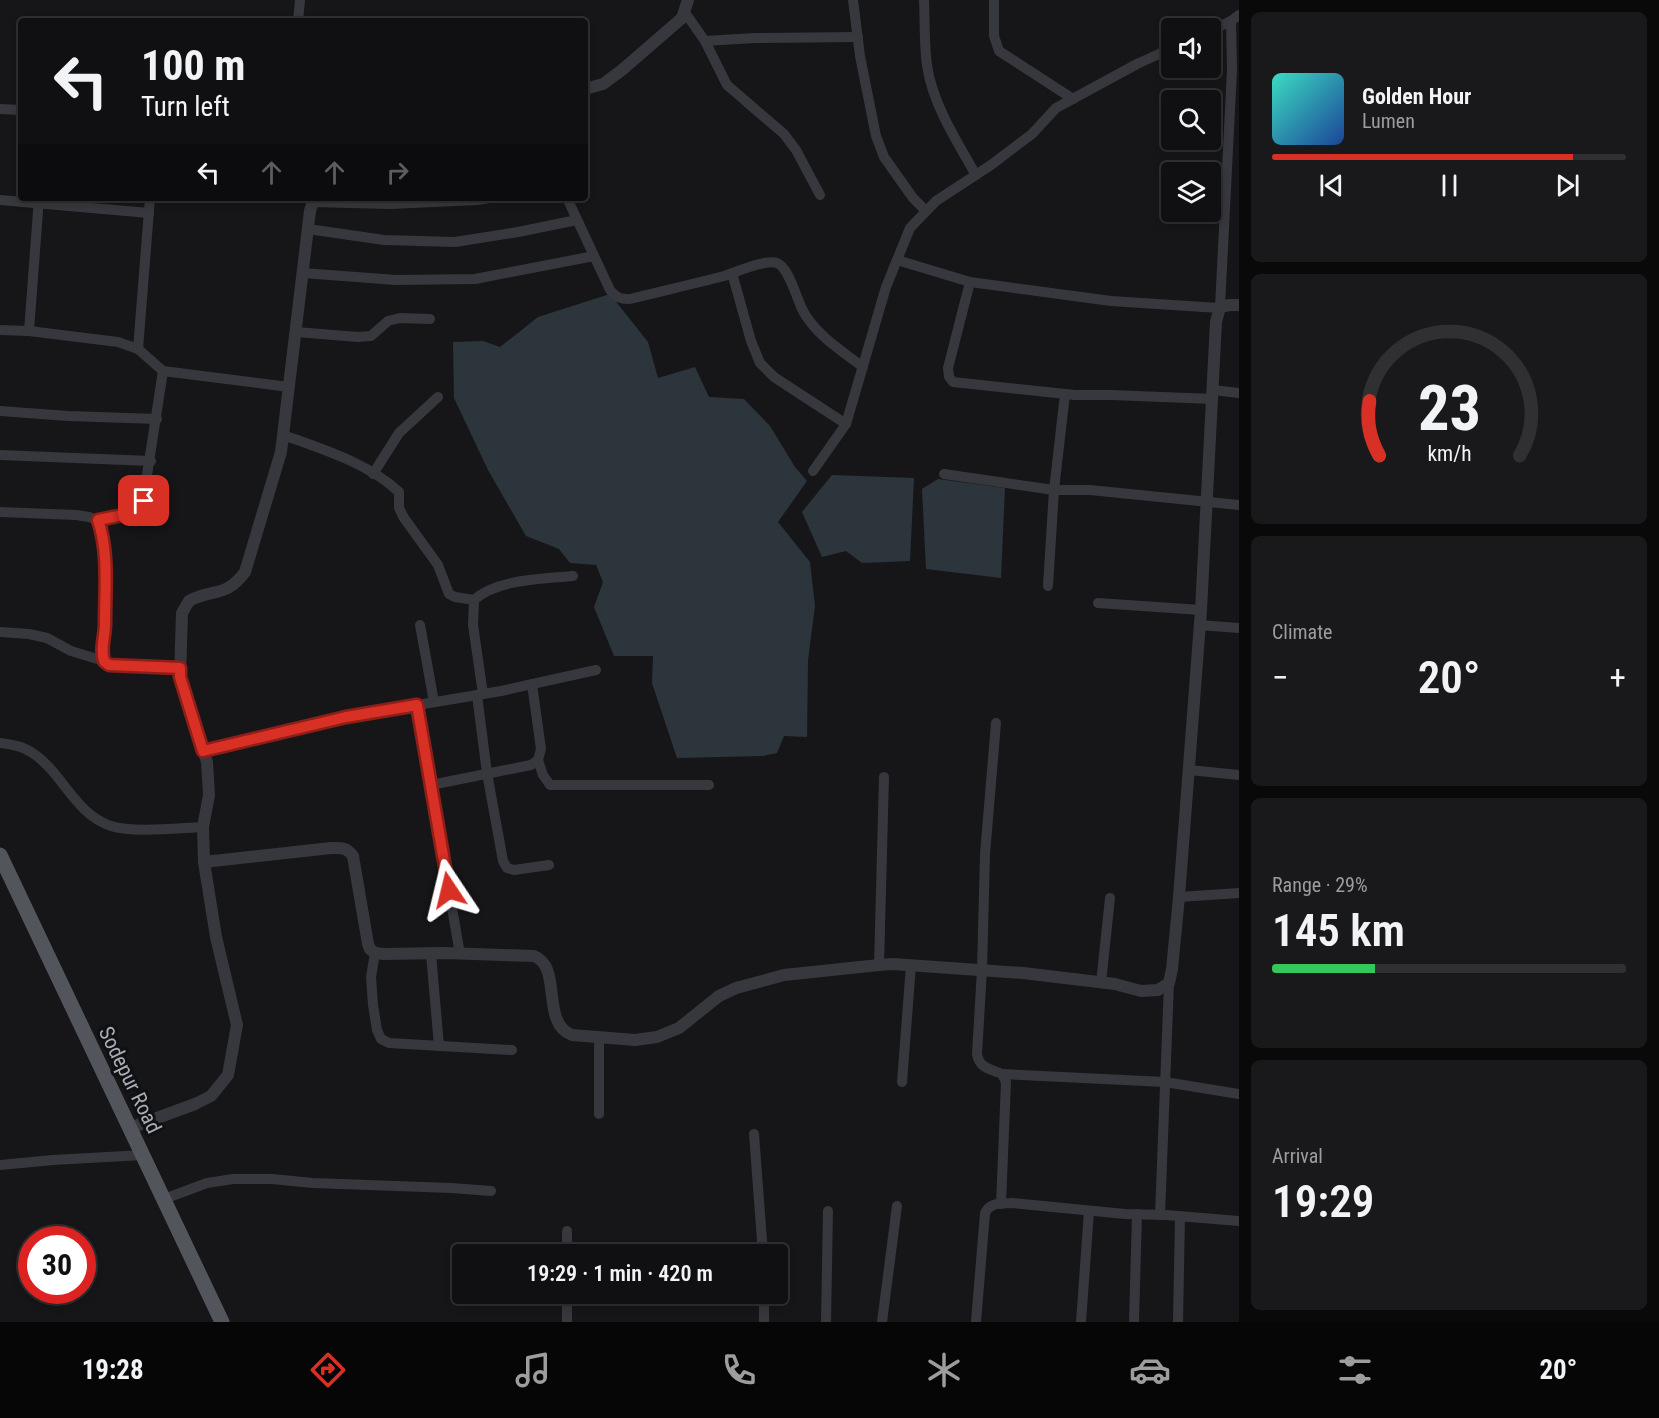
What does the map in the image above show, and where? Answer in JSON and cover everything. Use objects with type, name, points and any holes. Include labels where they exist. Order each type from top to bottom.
[{"type":"main road","name":"Sodepur Road","points":[[0,855],[222,1322]]},
{"type":"street","points":[[298,18],[300,0]]},
{"type":"street","points":[[854,0],[866,92],[876,136],[884,157],[913,198],[926,212]]},
{"type":"street","points":[[924,0],[927,66],[932,86],[947,123],[976,175]]},
{"type":"street","points":[[994,0],[994,36],[999,51],[1073,99]]},
{"type":"street","points":[[686,6],[727,85],[784,134],[796,150],[820,195]]},
{"type":"street","points":[[588,89],[603,84],[622,70],[682,18],[686,6]]},
{"type":"street","points":[[1221,25],[1235,18]]},
{"type":"street","points":[[1160,1215],[1169,983],[1179,897],[1201,609],[1235,18]]},
{"type":"street","points":[[705,40],[858,38]]},
{"type":"street","points":[[813,471],[846,424],[886,287],[910,228],[936,201],[1032,134],[1056,108],[1161,53]]},
{"type":"street","points":[[0,109],[18,110]]},
{"type":"street","points":[[0,200],[18,200]]},
{"type":"street","points":[[29,331],[38,201]]},
{"type":"street","points":[[47,201],[149,213]]},
{"type":"street","points":[[138,349],[150,201]]},
{"type":"street","points":[[130,1128],[211,1096],[228,1075],[237,1025],[216,937],[204,862],[203,827],[209,795],[207,762],[180,677],[182,613],[189,602],[226,590],[238,581],[244,572],[281,452],[310,211],[315,201]]},
{"type":"street","points":[[334,201],[390,204],[455,201]]},
{"type":"street","points":[[568,201],[610,290],[621,299],[768,263],[778,263],[785,269],[804,312],[813,325],[834,345],[863,367]]},
{"type":"street","points":[[308,229],[384,240],[455,242],[577,220]]},
{"type":"street","points":[[303,273],[396,280],[475,279],[594,256]]},
{"type":"street","points":[[897,260],[970,282],[1111,301],[1219,307],[1230,304],[1239,305]]},
{"type":"street","points":[[732,273],[751,341],[760,363],[774,377],[846,424]]},
{"type":"street","points":[[970,282],[948,368],[949,377],[953,382],[1065,394],[1213,395],[1239,393]]},
{"type":"street","points":[[296,332],[371,336],[388,321],[400,318],[430,319]]},
{"type":"street","points":[[0,330],[29,331],[117,342],[138,349],[163,371],[289,387]]},
{"type":"street","points":[[0,512],[76,515],[98,520],[138,510],[144,501],[163,371]]},
{"type":"street","points":[[1048,586],[1054,490],[1065,394]]},
{"type":"street","points":[[373,474],[399,433],[438,398]]},
{"type":"street","points":[[0,411],[157,419]]},
{"type":"street","points":[[283,435],[328,452],[391,485],[399,492],[399,508],[404,518],[438,565],[449,594],[474,600]]},
{"type":"street","points":[[0,455],[151,461]]},
{"type":"street","points":[[944,474],[1054,490],[1090,490],[1239,505]]},
{"type":"street","points":[[98,520],[105,559],[104,661]]},
{"type":"street","points":[[549,866],[514,870],[507,868],[503,861],[487,773],[473,625],[474,600],[482,593],[512,583],[573,576]]},
{"type":"street","points":[[1098,603],[1201,609]]},
{"type":"street","points":[[420,625],[434,702]]},
{"type":"street","points":[[1199,625],[1239,628]]},
{"type":"street","points":[[0,632],[47,638],[71,651],[104,661],[109,665],[180,668]]},
{"type":"street","points":[[203,751],[346,717],[480,694],[596,670]]},
{"type":"street","points":[[532,684],[541,748],[538,760],[543,775],[550,785],[710,785]]},
{"type":"street","points":[[417,705],[460,954]]},
{"type":"street","points":[[996,723],[985,854],[978,1061],[982,1066],[1002,1074],[1165,1082],[1239,1094]]},
{"type":"street","points":[[0,743],[12,744],[30,751],[43,762],[88,814],[111,826],[131,829],[203,827]]},
{"type":"street","points":[[431,785],[531,765],[538,760]]},
{"type":"street","points":[[1189,770],[1239,775]]},
{"type":"street","points":[[879,965],[884,777]]},
{"type":"street","points":[[204,862],[331,848],[349,850],[353,856],[368,944],[375,953],[371,976],[373,1005],[377,1030],[381,1039],[389,1043],[512,1050]]},
{"type":"street","points":[[1179,897],[1239,893]]},
{"type":"street","points":[[1101,983],[1110,898]]},
{"type":"street","points":[[375,953],[534,956],[540,958],[547,970],[556,1017],[565,1032],[572,1035],[635,1040],[657,1037],[679,1028],[719,996],[736,987],[784,975],[893,964],[1023,973],[1115,984],[1141,992],[1158,990],[1169,983]]},
{"type":"street","points":[[431,954],[439,1046]]},
{"type":"street","points":[[902,1082],[911,965]]},
{"type":"street","points":[[599,1038],[599,1114]]},
{"type":"street","points":[[1001,1204],[1006,1100],[1006,1082],[1002,1074]]},
{"type":"street","points":[[754,1134],[762,1244]]},
{"type":"street","points":[[0,1165],[143,1155]]},
{"type":"street","points":[[164,1198],[207,1183],[233,1179],[272,1179],[491,1191]]},
{"type":"street","points":[[976,1322],[984,1214],[988,1207],[994,1204],[1239,1221]]},
{"type":"street","points":[[882,1322],[897,1206]]},
{"type":"street","points":[[826,1322],[828,1211]]},
{"type":"street","points":[[1081,1322],[1089,1211]]},
{"type":"street","points":[[1134,1322],[1137,1214]]},
{"type":"street","points":[[1178,1322],[1180,1216]]},
{"type":"street","points":[[567,1231],[567,1244]]},
{"type":"street","points":[[567,1304],[567,1322]]},
{"type":"street","points":[[764,1304],[764,1322]]},
{"type":"shaded area","points":[[610,294],[648,342],[658,378],[695,367],[709,397],[744,399],[770,426],[795,467],[807,481],[778,522],[810,562],[815,606],[808,660],[807,737],[784,736],[777,753],[763,756],[677,758],[652,683],[653,656],[614,656],[594,607],[603,582],[596,565],[570,563],[559,549],[526,536],[488,470],[454,398],[453,342],[483,341],[500,347],[538,317]]},
{"type":"shaded area","points":[[832,475],[914,478],[910,561],[862,563],[846,551],[822,557],[802,512]]},
{"type":"shaded area","points":[[938,479],[1005,488],[1001,578],[926,569],[922,489]]},
{"type":"route","points":[[144,501],[138,510],[98,520],[105,559],[104,661],[109,665],[180,668],[180,677],[203,751],[346,717],[417,705],[449,890]]}]
